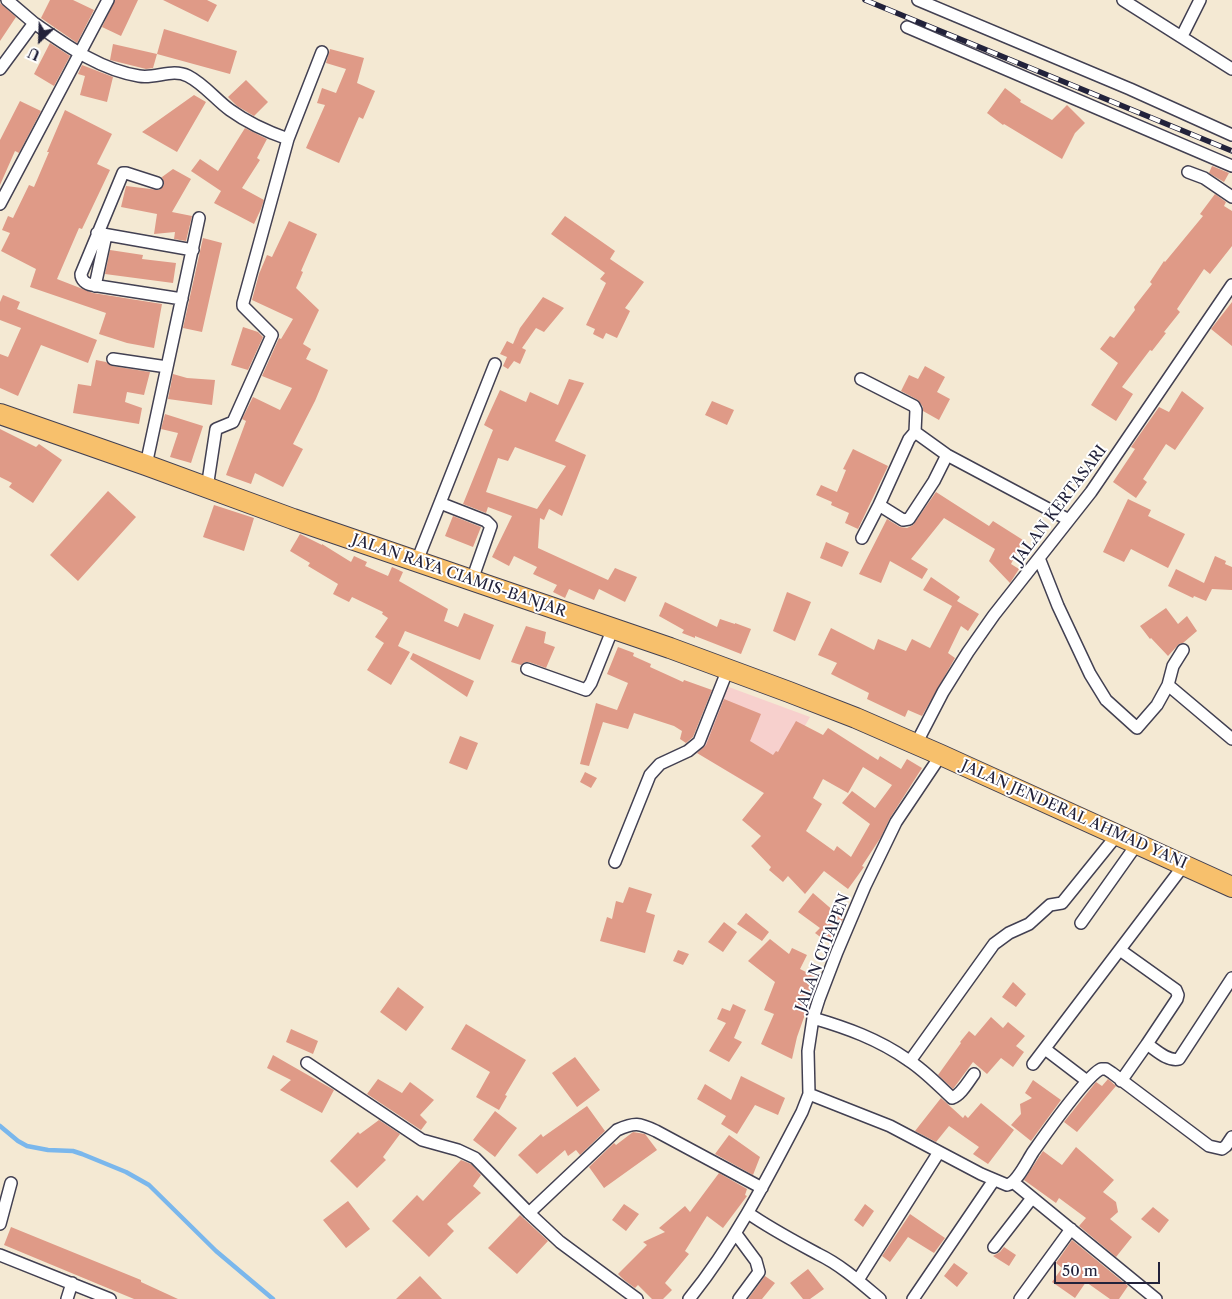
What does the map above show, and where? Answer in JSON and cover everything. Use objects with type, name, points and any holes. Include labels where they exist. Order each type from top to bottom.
[{"type":"highway","name":"JALAN RAYA CIAMIS-BANJAR","points":[[0,414],[728,669],[856,718],[916,744]]},
{"type":"highway","name":"JALAN JENDERAL AHMAD YANI","points":[[916,744],[1232,887]]},
{"type":"street","points":[[7,0],[34,23],[80,54],[132,75],[153,76],[173,72],[187,76],[244,119],[262,129],[288,139]]},
{"type":"street","points":[[0,204],[108,0]]},
{"type":"street","points":[[918,0],[1130,89],[1232,135]]},
{"type":"street","points":[[1123,0],[1232,69]]},
{"type":"street","points":[[1182,36],[1200,0]]},
{"type":"street","points":[[0,69],[34,23]]},
{"type":"street","points":[[907,27],[1232,166]]},
{"type":"street","points":[[208,488],[216,428],[233,422],[272,335],[243,306],[243,303],[288,139],[322,52]]},
{"type":"street","points":[[1188,172],[1204,178],[1232,197]]},
{"type":"street","points":[[158,183],[123,173],[101,234],[81,277],[84,282],[95,286],[182,299]]},
{"type":"street","points":[[146,465],[200,218]]},
{"type":"street","points":[[101,234],[193,250]]},
{"type":"street","points":[[95,286],[101,234]]},
{"type":"street","name":"JALAN KERTASARI","points":[[916,744],[943,692],[968,652],[994,615],[1069,520],[1124,445],[1232,285]]},
{"type":"street","points":[[113,359],[168,367]]},
{"type":"street","points":[[417,561],[495,364]]},
{"type":"street","points":[[861,379],[914,406],[916,410],[915,432],[947,456],[1069,520]]},
{"type":"street","points":[[862,538],[909,439],[915,432]]},
{"type":"street","points":[[879,505],[903,520],[909,519],[930,488],[947,456]]},
{"type":"street","points":[[440,503],[486,521],[491,526],[472,580]]},
{"type":"street","points":[[1039,558],[1058,606],[1090,674],[1106,700],[1137,728],[1157,704],[1168,685],[1173,666],[1183,650]]},
{"type":"street","points":[[527,669],[586,690],[591,683],[613,628]]},
{"type":"street","points":[[615,862],[650,775],[660,764],[688,751],[699,742],[728,669]]},
{"type":"street","points":[[1168,685],[1232,739]]},
{"type":"street","name":"JALAN CITAPEN","points":[[689,1299],[720,1259],[736,1234],[802,1112],[808,1094],[808,1051],[813,1018],[818,999],[836,952],[885,844],[904,808],[941,755]]},
{"type":"street","points":[[910,1060],[994,944],[1009,933],[1029,924],[1050,905],[1062,903],[1118,835]]},
{"type":"street","points":[[1081,923],[1137,844]]},
{"type":"street","points":[[1033,1064],[1184,865]]},
{"type":"street","points":[[1120,950],[1176,990],[1178,994],[1121,1081]]},
{"type":"street","points":[[1147,1044],[1168,1058],[1179,1059],[1232,978]]},
{"type":"street","points":[[813,1018],[868,1036],[910,1060],[952,1098],[959,1094],[974,1074]]},
{"type":"street","points":[[1045,1048],[1086,1081]]},
{"type":"street","points":[[306,1063],[422,1140],[458,1150],[475,1158],[560,1242],[637,1299]]},
{"type":"street","points":[[808,1094],[890,1126],[1007,1185],[1013,1182],[1086,1081],[1100,1069],[1106,1069],[1209,1146],[1218,1149],[1228,1149],[1232,1137]]},
{"type":"street","points":[[529,1213],[617,1130],[631,1124],[642,1125],[656,1131],[762,1188]]},
{"type":"street","points":[[858,1280],[939,1152]]},
{"type":"street","points":[[913,1299],[994,1180]]},
{"type":"street","points":[[1013,1182],[1156,1299]]},
{"type":"street","points":[[0,1224],[11,1183]]},
{"type":"street","points":[[994,1247],[1032,1198]]},
{"type":"street","points":[[748,1213],[780,1234],[819,1254],[858,1280],[880,1299]]},
{"type":"street","points":[[1020,1299],[1071,1229]]},
{"type":"street","points":[[736,1234],[756,1261],[759,1272],[739,1299]]},
{"type":"street","points":[[0,1255],[110,1299]]},
{"type":"street","points":[[67,1299],[72,1284]]},
{"type":"shaded area","points":[[726,686],[810,717],[765,794],[697,753]]},
{"type":"building","points":[[50,0],[73,0],[94,10],[77,43],[41,18]]},
{"type":"building","points":[[115,0],[138,0],[121,36],[102,27]]},
{"type":"building","points":[[163,0],[207,0],[217,5],[208,22]]},
{"type":"building","points":[[0,3],[16,17],[0,41]]},
{"type":"building","points":[[164,29],[237,51],[230,74],[157,54]]},
{"type":"building","points":[[50,43],[70,56],[54,86],[34,74]]},
{"type":"building","points":[[113,44],[157,54],[153,68],[146,69],[110,60]]},
{"type":"building","points":[[330,49],[364,58],[357,83],[375,91],[363,119],[359,117],[339,163],[306,148],[325,105],[317,103],[322,88],[336,93],[346,69],[326,63]]},
{"type":"building","points":[[82,65],[113,77],[107,102],[80,95],[85,76],[78,74]]},
{"type":"building","points":[[246,80],[268,102],[254,116],[237,106],[228,97]]},
{"type":"building","points":[[1005,88],[1021,100],[1020,102],[1052,120],[1067,105],[1085,123],[1075,133],[1062,159],[1003,125],[987,113]]},
{"type":"building","points":[[194,95],[206,102],[177,152],[142,132]]},
{"type":"building","points":[[20,101],[41,111],[19,153],[15,151],[0,185],[0,140]]},
{"type":"building","points":[[65,110],[112,134],[97,164],[110,170],[82,229],[79,228],[57,279],[93,293],[162,304],[154,348],[127,343],[99,334],[106,313],[30,287],[36,269],[1,251],[10,233],[2,230],[8,216],[13,218],[29,185],[34,187]]},
{"type":"building","points":[[245,128],[267,139],[257,158],[260,160],[242,188],[264,200],[254,224],[214,203],[221,191],[191,171],[200,159],[218,171]]},
{"type":"building","points":[[1212,166],[1229,173],[1224,182],[1209,173]]},
{"type":"building","points":[[173,169],[191,179],[172,212],[192,216],[186,241],[174,239],[175,232],[154,234],[157,214],[121,207],[126,186],[159,190],[164,185],[162,177]]},
{"type":"building","points":[[1215,194],[1226,202],[1224,206],[1232,211],[1232,246],[1210,274],[1204,269],[1177,309],[1180,312],[1164,332],[1166,333],[1152,351],[1150,350],[1122,387],[1133,394],[1116,421],[1091,405],[1118,363],[1100,349],[1110,336],[1114,338],[1135,310],[1134,307],[1152,284],[1150,282],[1164,261],[1203,216],[1200,214]]},
{"type":"building","points":[[565,216],[615,251],[610,259],[644,282],[625,308],[630,311],[617,338],[606,333],[603,339],[593,334],[595,329],[586,325],[606,283],[600,279],[605,273],[551,234]]},
{"type":"building","points":[[289,221],[317,234],[301,271],[303,272],[296,288],[319,310],[303,344],[311,349],[306,359],[328,370],[315,401],[293,444],[303,449],[283,487],[255,473],[251,484],[226,475],[246,421],[242,419],[253,397],[280,410],[292,388],[262,376],[279,338],[281,339],[293,319],[252,300],[259,274],[267,255],[272,257]]},
{"type":"building","points":[[203,238],[222,243],[202,332],[183,328]]},
{"type":"building","points":[[110,250],[143,255],[142,259],[176,263],[173,283],[105,274]]},
{"type":"building","points":[[3,295],[20,302],[17,309],[97,340],[88,363],[41,345],[18,396],[0,388],[0,354],[8,357],[21,328],[0,320],[0,302]]},
{"type":"building","points":[[543,297],[564,308],[544,332],[536,328],[522,348],[526,350],[520,364],[514,361],[508,369],[503,366],[507,357],[500,354],[507,341],[513,344],[520,328]]},
{"type":"building","points":[[1232,302],[1232,346],[1211,329]]},
{"type":"building","points":[[243,327],[258,332],[263,337],[248,370],[231,365]]},
{"type":"building","points":[[96,360],[106,362],[112,366],[150,372],[144,395],[127,392],[125,402],[142,408],[139,424],[73,413],[78,384],[91,386]]},
{"type":"building","points":[[925,366],[945,377],[937,392],[950,399],[939,420],[923,411],[923,407],[918,400],[901,391],[909,375],[918,379]]},
{"type":"building","points":[[173,374],[187,378],[215,380],[212,405],[168,399]]},
{"type":"building","points":[[569,379],[584,383],[555,441],[586,455],[562,516],[549,509],[544,520],[540,518],[538,548],[608,580],[615,568],[637,577],[625,602],[599,589],[594,600],[569,589],[565,598],[553,592],[557,585],[533,574],[537,567],[514,556],[509,566],[492,557],[512,516],[488,507],[486,513],[463,504],[493,430],[484,425],[500,390],[526,402],[530,392],[558,405]],"holes":[[[515,447],[566,466],[537,509],[486,492],[498,458],[508,461]]]},
{"type":"building","points":[[1182,391],[1204,408],[1175,450],[1166,444],[1143,479],[1147,482],[1136,498],[1113,482],[1135,449],[1131,447],[1159,407],[1169,412]]},
{"type":"building","points":[[712,401],[734,410],[727,425],[705,415]]},
{"type":"building","points":[[165,414],[203,426],[191,463],[170,457],[178,433],[161,429]]},
{"type":"building","points":[[0,429],[36,447],[39,444],[62,460],[33,503],[9,487],[12,483],[0,477]]},
{"type":"building","points":[[853,449],[888,466],[858,529],[845,523],[849,513],[831,505],[832,502],[816,495],[821,485],[837,492],[846,470],[843,469]]},
{"type":"building","points":[[108,491],[136,517],[78,581],[50,555]]},
{"type":"building","points":[[936,492],[989,526],[993,521],[1023,540],[1011,564],[1019,569],[1010,583],[989,561],[995,549],[944,518],[911,559],[928,569],[922,579],[890,561],[881,583],[859,574],[887,519],[900,527],[907,528],[913,525]]},
{"type":"building","points":[[1128,499],[1151,510],[1148,516],[1185,534],[1168,568],[1131,549],[1124,562],[1103,552]]},
{"type":"building","points":[[214,505],[254,518],[244,551],[203,537]]},
{"type":"building","points":[[453,516],[481,527],[473,547],[445,536]]},
{"type":"building","points":[[300,534],[322,544],[351,562],[354,556],[367,562],[365,566],[388,576],[392,567],[403,572],[399,581],[448,609],[444,621],[458,627],[464,613],[494,625],[480,660],[405,631],[398,646],[410,652],[391,685],[367,670],[384,643],[375,637],[388,618],[382,614],[383,612],[352,597],[349,602],[333,594],[338,584],[308,566],[310,563],[290,551]]},
{"type":"building","points":[[826,542],[849,552],[842,567],[820,558]]},
{"type":"building","points":[[1215,556],[1226,561],[1225,564],[1232,567],[1232,590],[1212,589],[1206,601],[1194,596],[1193,598],[1168,586],[1176,569],[1204,583]]},
{"type":"building","points":[[931,577],[960,597],[957,601],[979,614],[968,631],[961,626],[948,653],[955,658],[922,716],[908,710],[905,717],[867,699],[869,693],[831,674],[837,663],[818,655],[831,628],[874,650],[878,639],[906,651],[912,639],[930,648],[952,606],[923,590]]},
{"type":"building","points":[[787,592],[811,602],[795,641],[773,631]]},
{"type":"building","points":[[665,602],[717,627],[720,619],[751,629],[741,654],[695,636],[695,638],[682,633],[684,630],[659,616]]},
{"type":"building","points":[[1166,608],[1178,624],[1187,616],[1197,631],[1183,643],[1179,644],[1168,656],[1150,639],[1140,626]]},
{"type":"building","points":[[526,626],[546,632],[544,643],[555,647],[546,668],[529,662],[521,665],[511,662]]},
{"type":"building","points":[[618,647],[634,653],[633,656],[651,664],[650,667],[683,682],[684,680],[712,690],[693,737],[686,743],[680,739],[682,731],[674,726],[634,713],[628,729],[603,722],[589,766],[580,764],[596,703],[617,710],[628,683],[607,674]]},
{"type":"building","points":[[413,653],[474,681],[467,697],[410,659]]},
{"type":"building","points":[[724,699],[761,714],[750,741],[773,755],[776,751],[778,752],[796,721],[823,735],[828,728],[878,760],[880,756],[901,769],[907,759],[922,768],[890,818],[881,837],[862,866],[864,867],[848,889],[824,871],[805,894],[788,876],[783,882],[769,870],[771,867],[751,846],[761,836],[742,820],[764,793],[697,753],[706,745]],"holes":[[[863,767],[892,785],[875,808],[852,791],[842,803],[870,824],[851,857],[837,846],[834,851],[806,831],[822,804],[813,798],[823,779],[848,793]]]},
{"type":"building","points":[[460,736],[478,743],[467,770],[449,763]]},
{"type":"building","points":[[585,772],[597,778],[591,788],[580,782]]},
{"type":"building","points":[[629,887],[652,894],[646,912],[655,915],[645,953],[600,941],[607,917],[612,919],[616,901],[623,903]]},
{"type":"building","points":[[813,893],[843,919],[831,945],[815,933],[820,928],[798,912]]},
{"type":"building","points":[[746,913],[769,932],[762,941],[737,924]]},
{"type":"building","points":[[724,922],[737,932],[723,952],[708,942]]},
{"type":"building","points":[[770,939],[789,954],[792,948],[807,955],[800,969],[818,978],[804,1004],[808,1006],[797,1037],[792,1059],[761,1044],[774,1014],[764,1010],[775,982],[748,961]]},
{"type":"building","points":[[678,950],[689,954],[683,965],[673,961]]},
{"type":"building","points":[[1013,982],[1026,994],[1016,1007],[1002,997]]},
{"type":"building","points":[[398,987],[424,1007],[406,1031],[380,1012]]},
{"type":"building","points":[[733,1004],[746,1010],[734,1038],[742,1042],[729,1062],[709,1051],[726,1023],[717,1019],[722,1008],[730,1011]]},
{"type":"building","points":[[991,1017],[1003,1028],[1008,1022],[1025,1036],[1016,1046],[1024,1052],[1013,1067],[1001,1058],[987,1074],[973,1062],[953,1089],[938,1075],[969,1031],[975,1036]]},
{"type":"building","points":[[466,1024],[526,1060],[505,1095],[507,1096],[499,1110],[476,1097],[490,1072],[451,1049]]},
{"type":"building","points":[[291,1029],[318,1041],[313,1054],[286,1042]]},
{"type":"building","points":[[273,1055],[334,1090],[322,1113],[280,1090],[291,1080],[267,1068]]},
{"type":"building","points":[[575,1057],[600,1090],[577,1107],[552,1073]]},
{"type":"building","points":[[741,1076],[785,1098],[778,1115],[755,1105],[737,1134],[721,1124],[726,1116],[697,1099],[705,1084],[731,1100]]},
{"type":"building","points":[[378,1079],[402,1093],[410,1082],[434,1100],[420,1115],[427,1122],[421,1130],[367,1094]]},
{"type":"building","points":[[1108,1079],[1116,1086],[1077,1132],[1064,1122],[1096,1082],[1102,1086]]},
{"type":"building","points":[[1033,1080],[1061,1100],[1031,1141],[1011,1125],[1021,1114],[1020,1104],[1032,1098],[1025,1093]]},
{"type":"building","points":[[941,1098],[963,1118],[965,1115],[968,1118],[981,1103],[1014,1130],[988,1164],[973,1154],[979,1147],[949,1126],[936,1142],[915,1131]]},
{"type":"building","points":[[587,1106],[605,1131],[580,1155],[576,1150],[568,1156],[565,1150],[537,1174],[518,1155],[541,1134],[543,1137]]},
{"type":"building","points":[[495,1111],[517,1128],[495,1157],[473,1140]]},
{"type":"building","points":[[379,1120],[400,1134],[383,1157],[386,1160],[357,1188],[330,1161],[358,1132],[360,1134]]},
{"type":"building","points":[[633,1132],[645,1134],[657,1150],[604,1188],[589,1167],[614,1143],[616,1145]]},
{"type":"building","points":[[729,1135],[760,1157],[753,1175],[715,1154]]},
{"type":"building","points":[[1076,1147],[1114,1180],[1103,1192],[1116,1202],[1118,1212],[1110,1219],[1132,1237],[1116,1257],[1079,1226],[1086,1218],[1059,1198],[1056,1203],[1024,1180],[1043,1151],[1062,1165]]},
{"type":"building","points":[[461,1160],[471,1164],[481,1175],[473,1186],[481,1193],[447,1224],[454,1231],[429,1257],[392,1221],[417,1195],[423,1201]]},
{"type":"building","points":[[719,1173],[747,1189],[745,1195],[747,1196],[723,1228],[707,1216],[685,1251],[689,1254],[665,1283],[672,1290],[663,1299],[652,1299],[638,1285],[635,1288],[624,1280],[618,1274],[647,1245],[643,1242],[665,1232],[659,1228],[685,1206],[690,1212]]},
{"type":"building","points":[[348,1201],[370,1229],[346,1248],[323,1220]]},
{"type":"building","points":[[624,1204],[639,1214],[626,1231],[612,1220]]},
{"type":"building","points":[[865,1204],[874,1211],[863,1227],[854,1220]]},
{"type":"building","points":[[1153,1207],[1169,1220],[1159,1233],[1141,1219]]},
{"type":"building","points":[[910,1214],[945,1238],[934,1253],[908,1237],[890,1262],[882,1256]]},
{"type":"building","points":[[520,1215],[548,1241],[517,1274],[488,1248]]},
{"type":"building","points":[[11,1227],[141,1280],[141,1282],[178,1299],[134,1299],[4,1245]]},
{"type":"building","points":[[1072,1240],[1128,1286],[1119,1299],[1110,1299],[1086,1282],[1075,1298],[1052,1282],[1062,1268],[1056,1263]]},
{"type":"building","points":[[1004,1247],[1016,1255],[1009,1266],[993,1256]]},
{"type":"building","points":[[954,1263],[968,1273],[957,1287],[944,1276]]},
{"type":"building","points":[[808,1269],[824,1289],[810,1299],[803,1299],[790,1283]]},
{"type":"building","points":[[420,1276],[442,1299],[396,1299]]},
{"type":"building","points":[[765,1276],[775,1283],[762,1299],[748,1299]]},
{"type":"waterway","points":[[0,1126],[27,1146],[48,1150],[73,1151],[126,1172],[149,1185],[216,1251],[273,1299]]},
{"type":"railway","points":[[865,0],[1232,151]]}]
